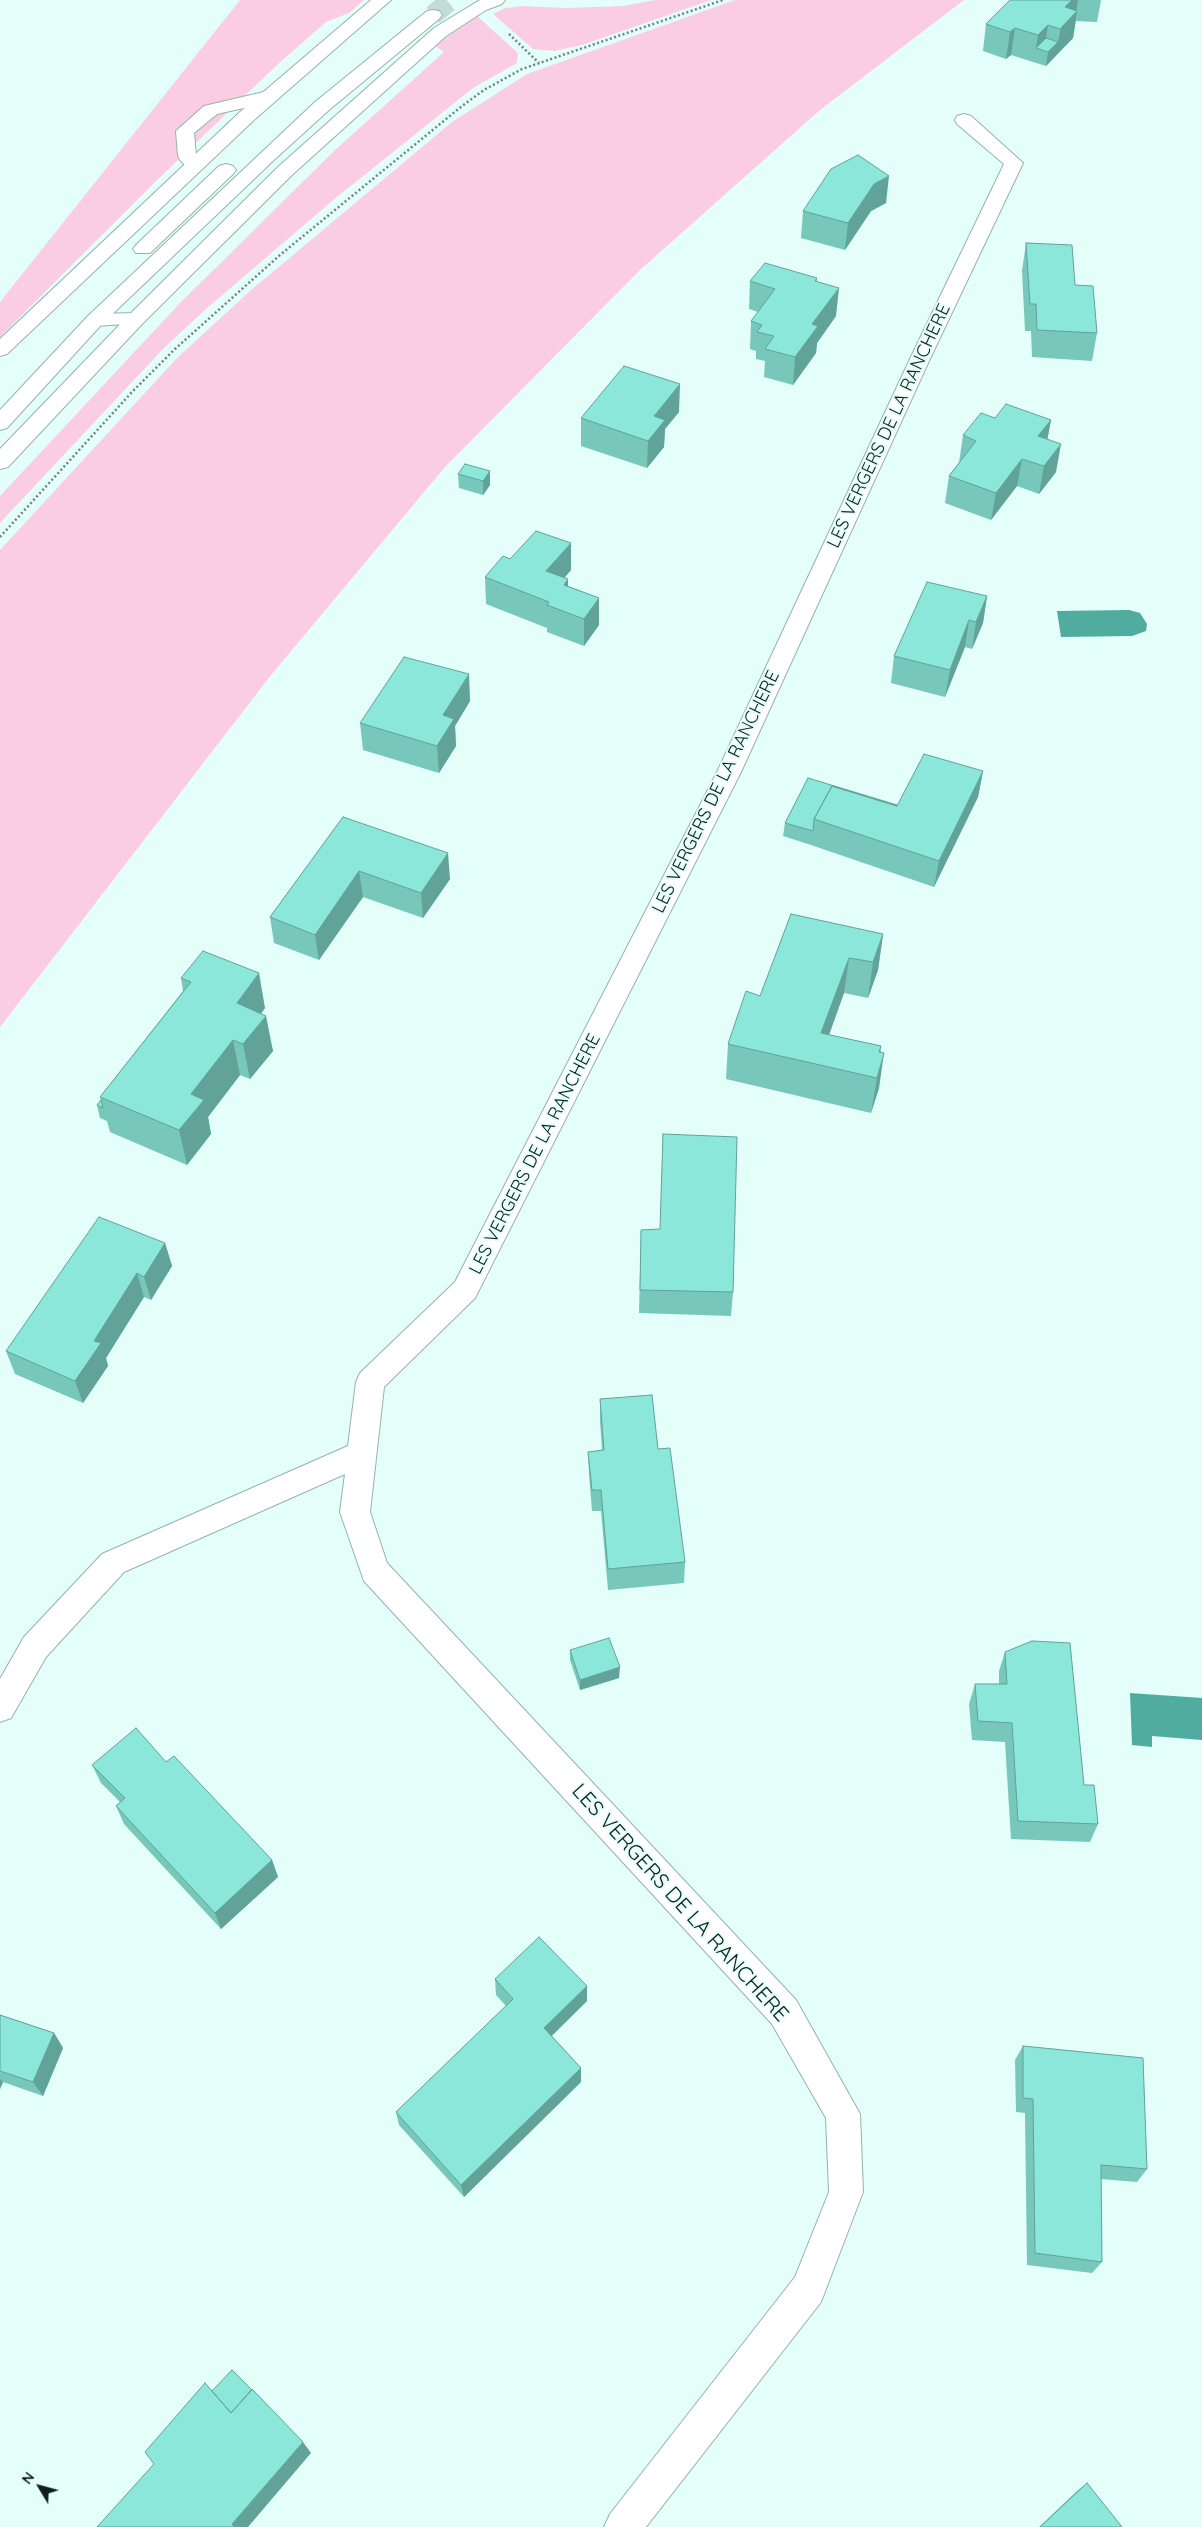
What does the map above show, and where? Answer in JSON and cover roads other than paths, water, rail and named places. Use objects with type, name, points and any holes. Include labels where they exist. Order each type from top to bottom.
[{"type":"main road","points":[[0,350],[268,96],[382,0]]},
{"type":"main road","points":[[0,462],[136,319],[285,171],[433,39],[462,16],[496,0]]},
{"type":"main road","points":[[0,423],[95,320],[282,142],[424,11],[292,108],[134,258],[15,380]]},
{"type":"main road","points":[[195,164],[187,156],[185,131],[211,110],[268,96]]},
{"type":"main road","name":"LES VERGERS DE LA RANCHERE","points":[[623,2527],[808,2289],[846,2192],[843,2114],[784,2012],[375,1572],[355,1512],[370,1382],[465,1290],[728,772],[919,361],[1014,163],[964,120]]},
{"type":"main road","points":[[95,320],[136,319]]},
{"type":"main road","points":[[0,1708],[35,1647],[113,1562],[362,1453]]},
{"type":"tunnel","points":[[433,15],[451,0]]}]
